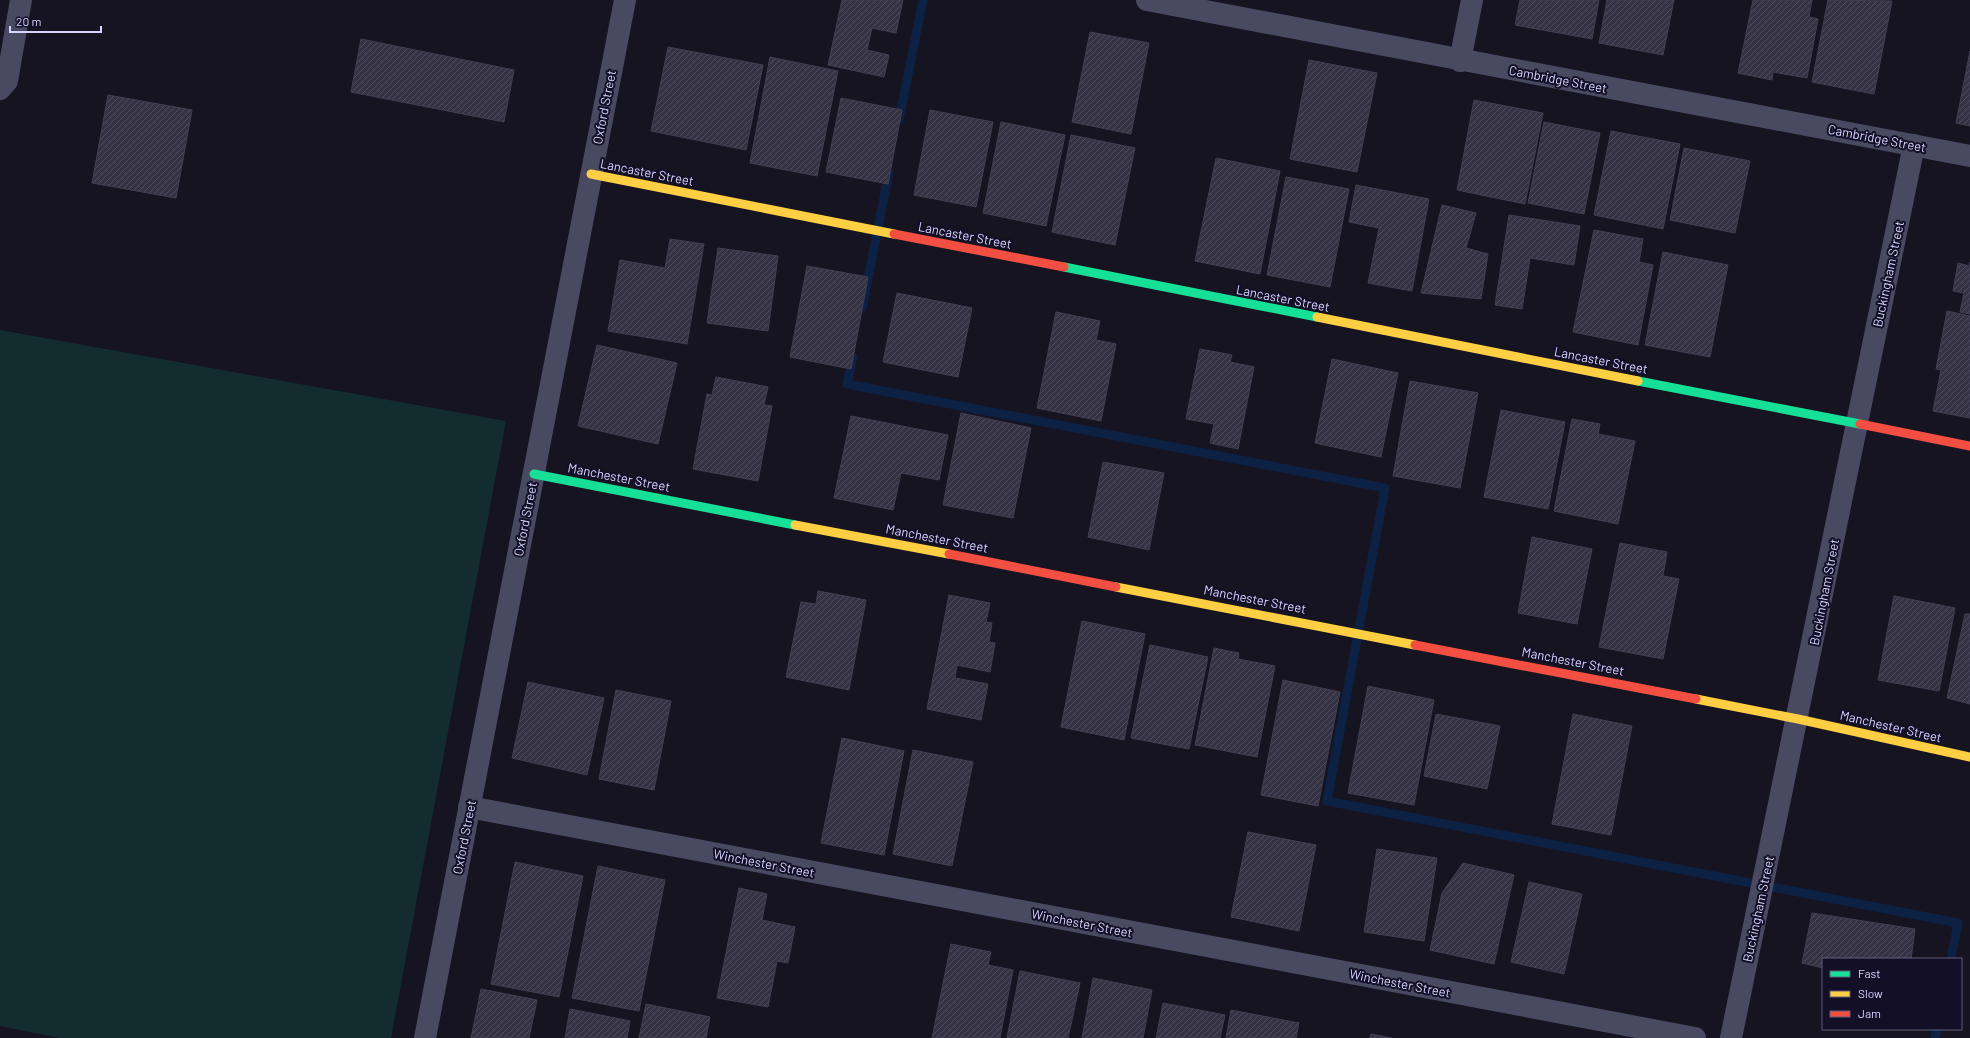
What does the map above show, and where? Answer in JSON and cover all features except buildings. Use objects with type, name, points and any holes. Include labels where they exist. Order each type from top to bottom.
[{"type":"street","points":[[0,89],[7,81],[21,0]]},
{"type":"street","name":"Oxford Street","points":[[425,1038],[625,0]]},
{"type":"street","name":"Cambridge Street","points":[[1146,0],[1460,61],[1970,156]]},
{"type":"street","points":[[1460,61],[1472,0]]},
{"type":"street","name":"Buckingham Street","points":[[1731,1038],[1798,719],[1914,145]]},
{"type":"street","name":"Lancaster Street","points":[[591,174],[1970,446]]},
{"type":"street","name":"Manchester Street","points":[[534,474],[1798,719],[1970,757]]},
{"type":"street","name":"Winchester Street","points":[[469,807],[1695,1038]]},
{"type":"green space","points":[[0,330],[506,421],[391,1038],[60,1038],[0,1026]]},
{"type":"waterway","points":[[899,120],[923,0]]},
{"type":"waterway","points":[[862,309],[889,172]]},
{"type":"waterway","points":[[853,357],[847,384],[1385,488],[1327,801],[1958,923],[1951,958]]},
{"type":"waterway","points":[[1935,1038],[1937,1030]]},
{"type":"traffic: fast","points":[[1064,267],[1317,317]]},
{"type":"traffic: fast","points":[[1638,381],[1860,424]]},
{"type":"traffic: fast","points":[[534,474],[795,525]]},
{"type":"traffic: slow","points":[[591,174],[894,234]]},
{"type":"traffic: slow","points":[[1317,317],[1638,381]]},
{"type":"traffic: slow","points":[[795,525],[949,554]]},
{"type":"traffic: slow","points":[[1116,587],[1415,645]]},
{"type":"traffic: slow","points":[[1696,699],[1798,719],[1970,757]]},
{"type":"traffic: jam","points":[[894,234],[1064,267]]},
{"type":"traffic: jam","points":[[1860,424],[1970,446]]},
{"type":"traffic: jam","points":[[949,554],[1116,587]]},
{"type":"traffic: jam","points":[[1415,645],[1696,699]]}]
